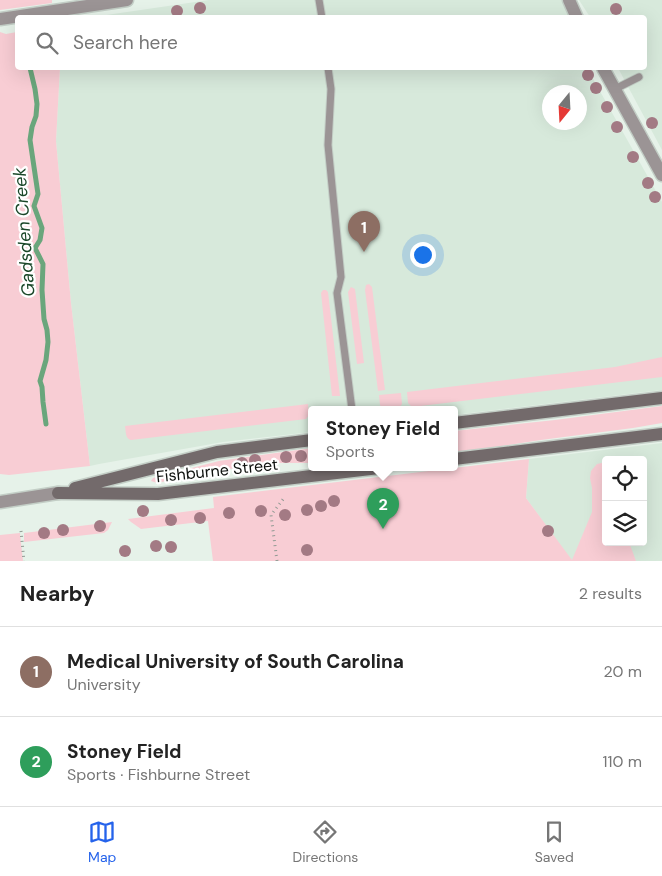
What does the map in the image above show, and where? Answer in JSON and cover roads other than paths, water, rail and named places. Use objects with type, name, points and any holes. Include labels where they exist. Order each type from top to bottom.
[{"type":"main road","points":[[458,423],[662,398]]},
{"type":"main road","points":[[458,459],[662,434]]},
{"type":"main road","name":"Fishburne Street","points":[[58,493],[218,452],[308,441]]},
{"type":"main road","name":"Fishburne Street","points":[[58,493],[158,494],[348,471]]},
{"type":"street","points":[[27,15],[127,0]]},
{"type":"street","points":[[569,0],[576,15]]},
{"type":"street","points":[[0,19],[15,17]]},
{"type":"street","points":[[603,70],[662,175]]},
{"type":"street","name":"Fishburne Street","points":[[0,502],[58,493]]},
{"type":"lane","points":[[319,0],[322,15]]},
{"type":"lane","points":[[328,70],[331,89],[328,145],[341,277],[337,293],[351,406]]},
{"type":"lane","points":[[615,89],[639,77]]},
{"type":"waterway","name":"Gadsden Creek","points":[[30,70],[37,104],[30,140],[38,194],[34,206],[42,228],[40,240],[35,248],[43,264],[42,290],[48,342],[46,360],[40,381],[46,424]]},
{"type":"place","name":"Medical University of South Carolina","points":[[364,252]]},
{"type":"place","name":"Stoney Field","points":[[383,529]]}]
